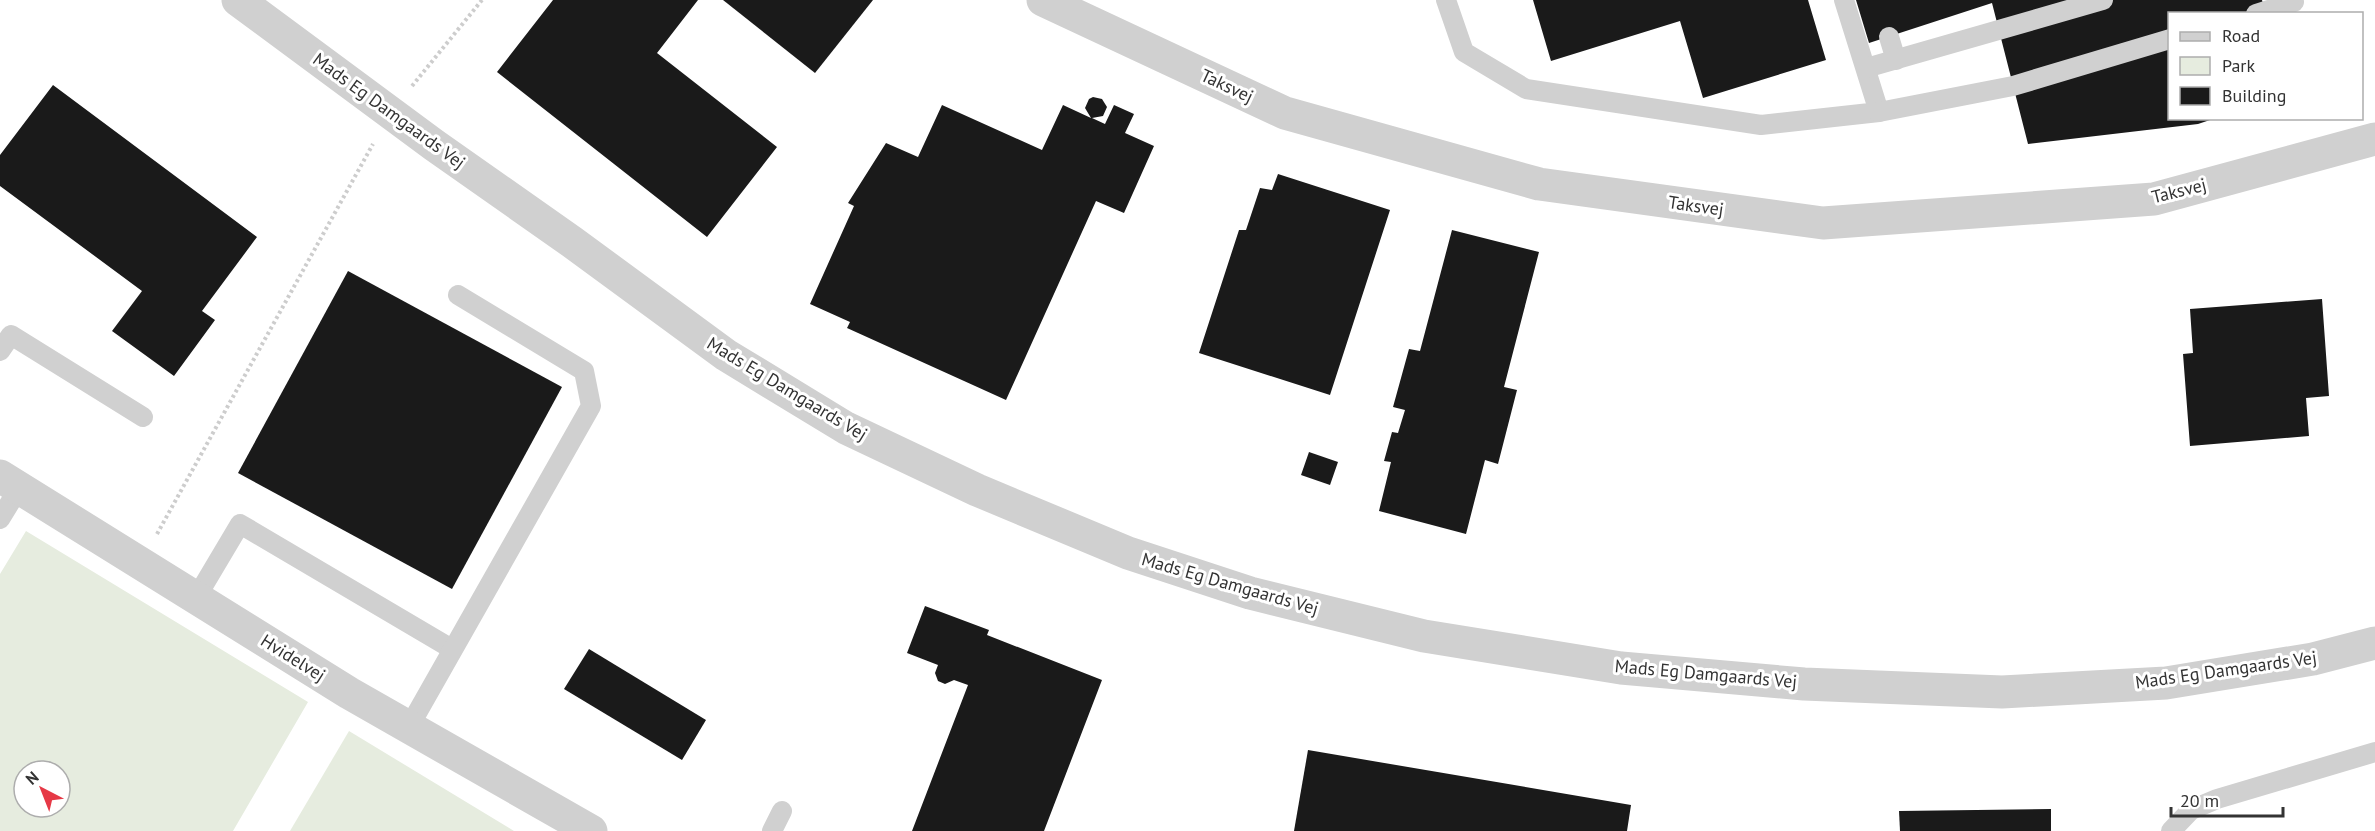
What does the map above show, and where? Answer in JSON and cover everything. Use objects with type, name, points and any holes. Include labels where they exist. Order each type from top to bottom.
[{"type":"street","name":"Mads Eg Damgaards Vej","points":[[237,0],[726,355],[846,428],[976,490],[1128,553],[1250,593],[1424,636],[1598,664],[1827,685],[2002,692],[2166,683],[2313,659],[2375,643]]},
{"type":"street","name":"Taksvej","points":[[1043,0],[1285,112],[1539,184],[1823,223],[2154,199],[2375,139]]},
{"type":"street","name":"Hvidelvej","points":[[10,482],[349,693],[591,831]]},
{"type":"lane","points":[[1446,0],[1464,52],[1526,89],[1761,125],[1879,111],[2013,86],[2168,39]]},
{"type":"lane","points":[[1844,0],[1879,111]]},
{"type":"lane","points":[[1866,68],[2103,0]]},
{"type":"lane","points":[[2265,12],[2295,5]]},
{"type":"lane","points":[[1889,37],[1896,60]]},
{"type":"lane","points":[[409,727],[591,406],[584,371],[458,295]]},
{"type":"lane","points":[[0,351],[11,335],[143,417]]},
{"type":"lane","points":[[0,519],[10,482]]},
{"type":"lane","points":[[196,597],[240,524],[452,650]]},
{"type":"lane","points":[[2171,831],[2191,810],[2217,799],[2375,752]]},
{"type":"lane","points":[[772,831],[782,811]]},
{"type":"path","points":[[141,563],[390,113],[482,0]]},
{"type":"green space","points":[[26,531],[308,702],[233,831],[0,831],[0,574]]},
{"type":"green space","points":[[349,731],[514,831],[290,831]]},
{"type":"building","points":[[553,0],[698,0],[657,53],[777,147],[707,237],[497,72]]},
{"type":"building","points":[[723,0],[873,0],[815,73]]},
{"type":"building","points":[[1533,0],[1808,0],[1826,60],[1703,98],[1680,21],[1551,61]]},
{"type":"building","points":[[1856,0],[2262,0],[2265,12],[2168,12],[2168,120],[2210,120],[2198,124],[2028,144],[1992,3],[1869,43]]},
{"type":"building","points":[[53,85],[257,237],[202,311],[215,320],[174,376],[112,331],[142,291],[0,186],[0,155]]},
{"type":"building","points":[[1093,97],[1102,99],[1107,107],[1103,116],[1092,118],[1105,124],[1114,105],[1134,114],[1125,133],[1154,146],[1124,213],[1096,201],[1006,400],[847,328],[850,322],[810,304],[854,206],[848,203],[886,143],[918,157],[942,105],[1042,150],[1063,105],[1091,118],[1085,108],[1089,99]]},
{"type":"building","points":[[1278,174],[1390,210],[1330,395],[1199,353],[1239,230],[1246,230],[1260,188],[1272,190]]},
{"type":"building","points":[[1452,230],[1539,252],[1504,387],[1517,390],[1498,464],[1485,460],[1466,534],[1379,511],[1391,462],[1384,461],[1392,432],[1398,433],[1405,410],[1393,407],[1409,349],[1420,351]]},
{"type":"building","points":[[348,271],[562,387],[452,589],[238,473]]},
{"type":"building","points":[[2322,299],[2329,396],[2306,398],[2309,436],[2190,446],[2183,354],[2193,353],[2190,309]]},
{"type":"building","points":[[1309,452],[1338,462],[1330,485],[1301,475]]},
{"type":"building","points":[[925,606],[989,630],[987,635],[1102,680],[1044,831],[912,831],[968,685],[954,680],[945,684],[938,681],[935,673],[938,665],[907,653]]},
{"type":"building","points":[[589,649],[706,720],[682,760],[564,689]]},
{"type":"building","points":[[1308,750],[1631,805],[1627,831],[1294,831]]},
{"type":"building","points":[[2051,809],[2051,831],[1900,831],[1899,811]]}]
